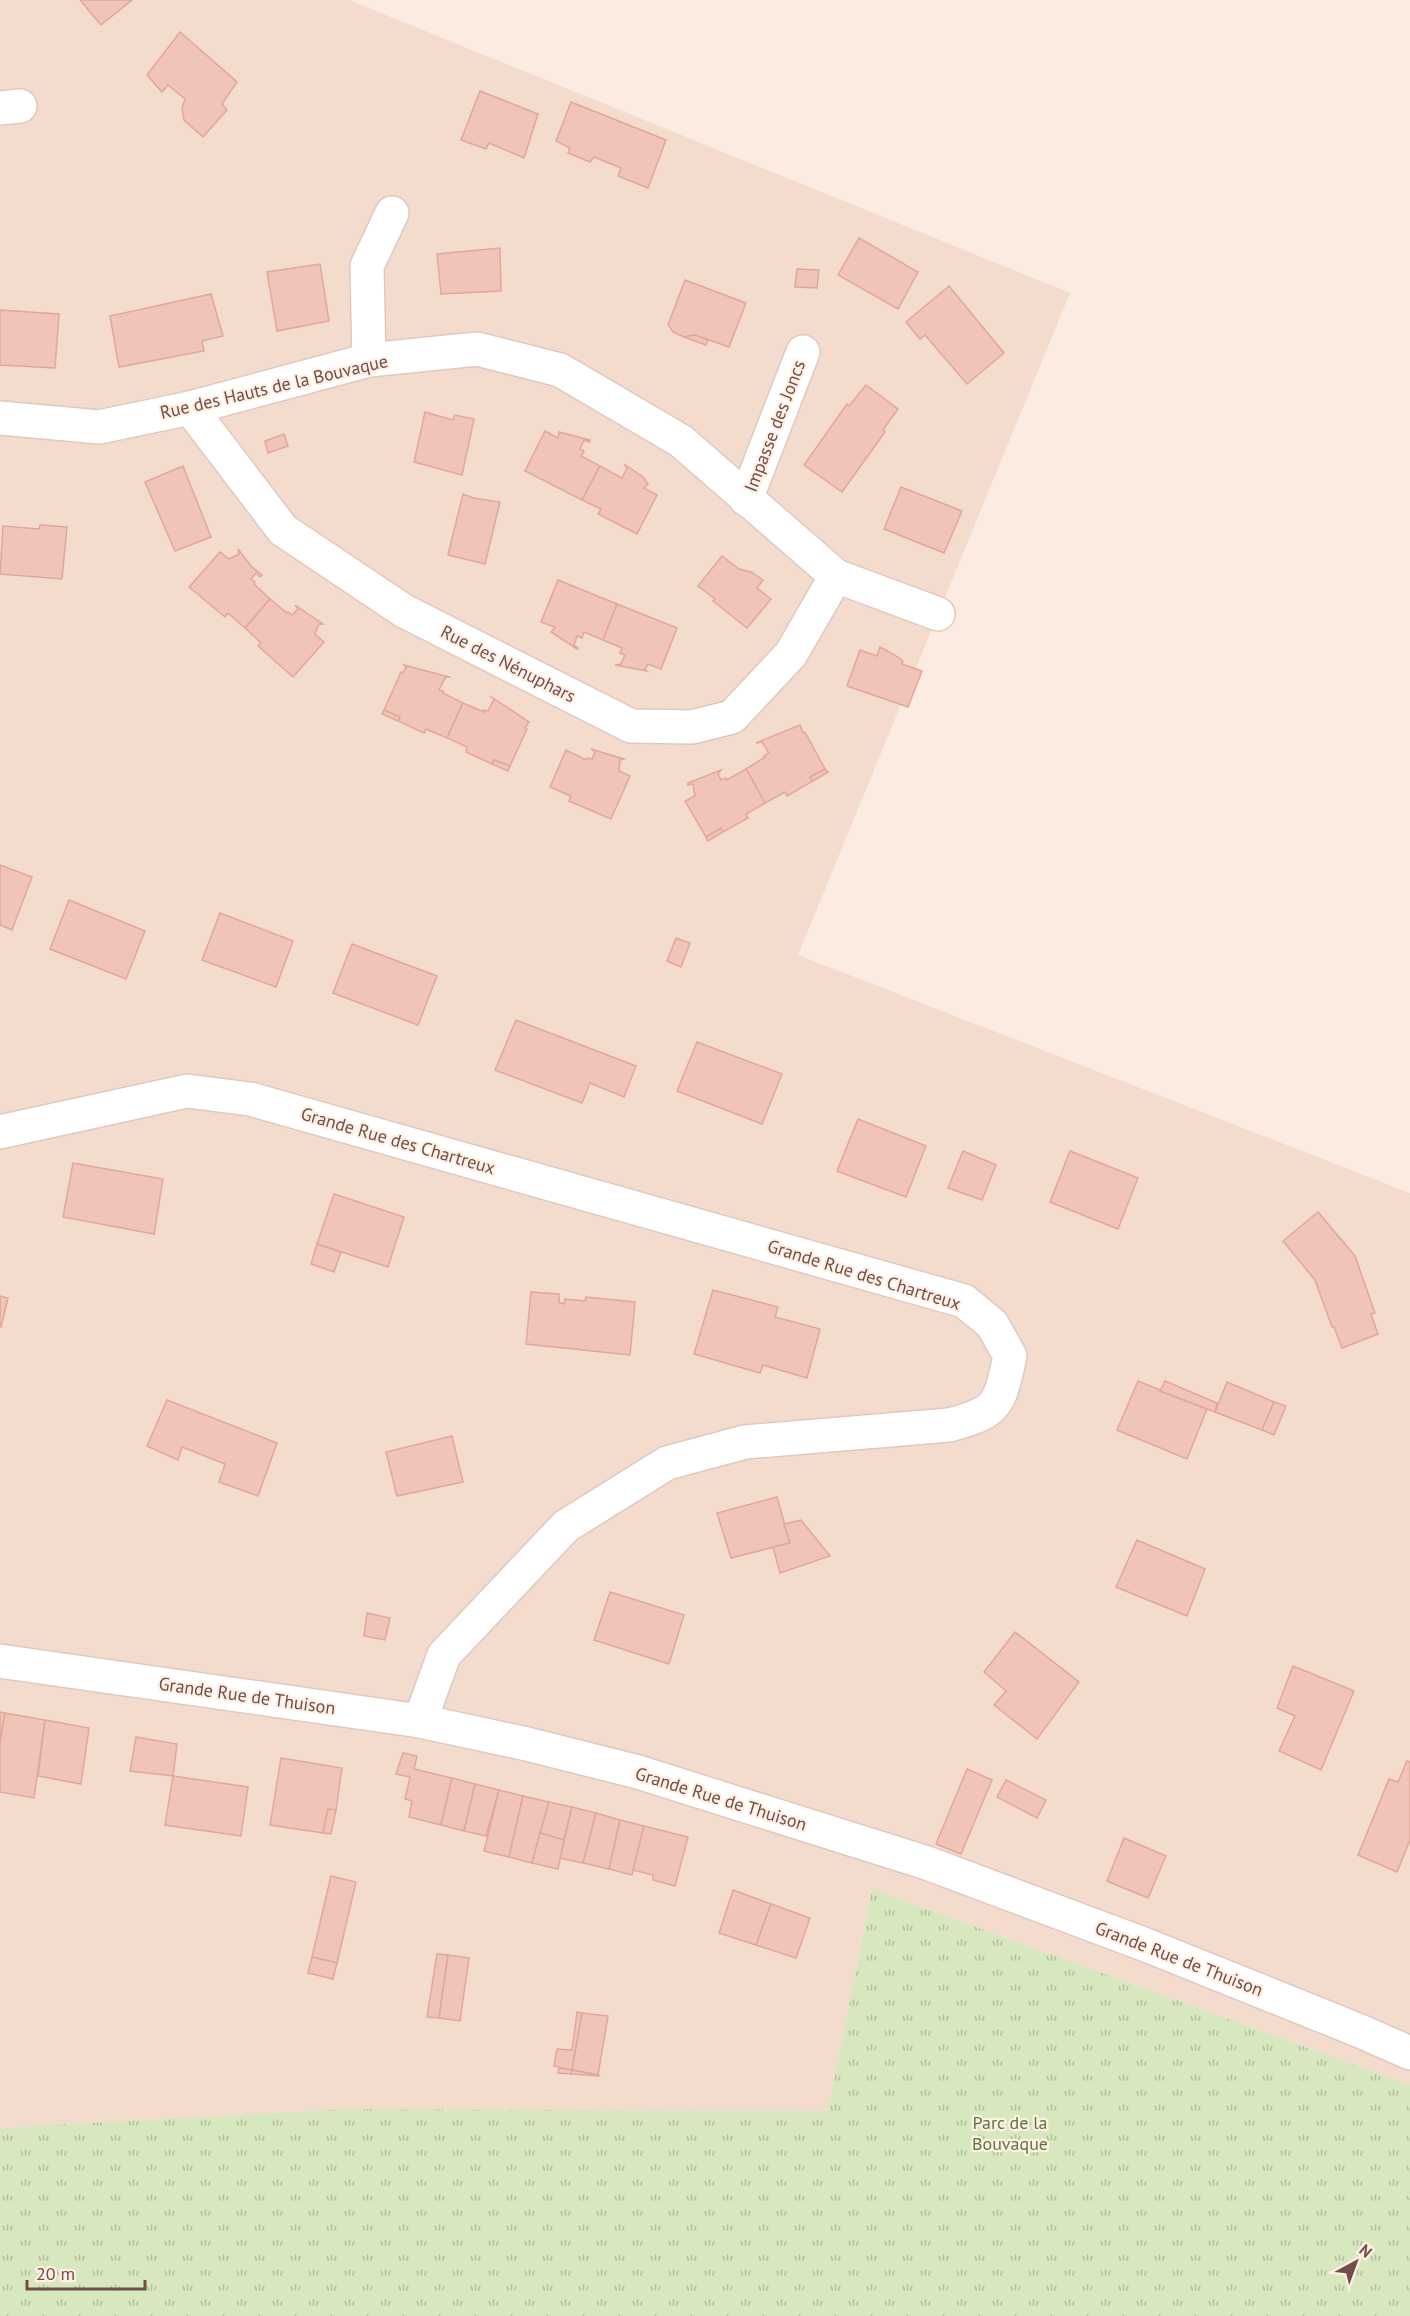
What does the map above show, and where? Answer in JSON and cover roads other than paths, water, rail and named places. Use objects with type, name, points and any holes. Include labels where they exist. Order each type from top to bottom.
[{"type":"street","points":[[369,360],[367,266],[392,213]]},
{"type":"street","name":"Rue des Hauts de la Bouvaque","points":[[0,418],[99,427],[190,408],[369,360],[477,349],[560,370],[681,441],[836,576],[938,614]]},
{"type":"street","name":"Impasse des Joncs","points":[[746,499],[803,352]]},
{"type":"street","name":"Rue des Nénuphars","points":[[190,408],[283,530],[404,611],[631,726],[692,727],[732,717],[791,654],[836,576]]},
{"type":"street","name":"Grande Rue des Chartreux","points":[[0,1132],[187,1091],[250,1099],[964,1302],[992,1324],[1010,1356],[1001,1397],[980,1417],[949,1425],[745,1442],[667,1463],[566,1526],[444,1655],[420,1721]]},
{"type":"street","name":"Grande Rue de Thuison","points":[[0,1661],[420,1721],[527,1744],[638,1772],[927,1863],[1146,1945],[1360,2031],[1410,2054]]},
{"type":"park label","name":"Parc de la Bouvaque","points":[[1010,2133]]}]
